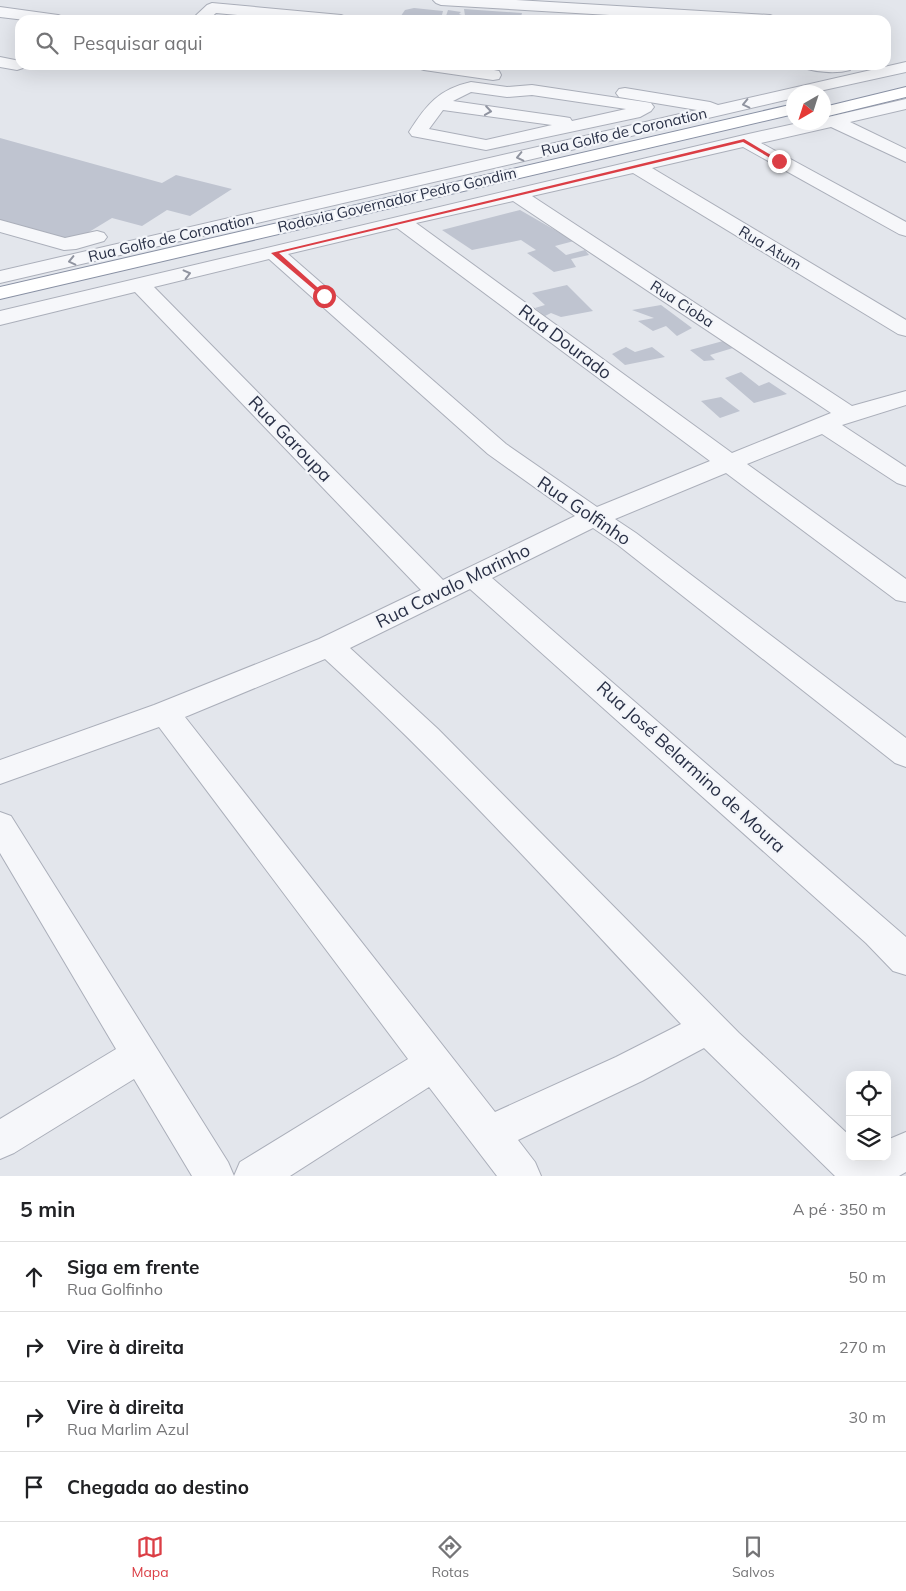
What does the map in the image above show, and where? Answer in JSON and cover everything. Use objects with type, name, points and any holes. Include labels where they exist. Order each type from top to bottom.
[{"type":"highway","points":[[831,100],[906,82]]},
{"type":"highway","points":[[831,115],[906,92]]},
{"type":"highway","name":"Rodovia Governador Pedro Gondim","points":[[0,293],[151,250],[786,111]]},
{"type":"highway","name":"Rodovia Governador Pedro Gondim","points":[[0,302],[786,122]]},
{"type":"street","points":[[441,0],[647,15]]},
{"type":"street","points":[[204,15],[212,8],[287,15]]},
{"type":"street","points":[[0,12],[22,15]]},
{"type":"street","points":[[891,61],[906,65]]},
{"type":"street","points":[[0,62],[15,65]]},
{"type":"street","points":[[891,66],[906,65]]},
{"type":"street","name":"Rua Golfo de Coronation","points":[[444,70],[484,81],[722,109]]},
{"type":"street","name":"Rua Golfo de Coronation","points":[[812,85],[844,71]]},
{"type":"street","points":[[484,81],[507,92],[532,90],[645,107],[634,113],[486,145],[418,132],[446,96],[456,90],[471,87],[484,81]]},
{"type":"street","name":"Rua Golfo de Coronation","points":[[0,277],[151,250],[786,95]]},
{"type":"street","points":[[440,104],[582,124]]},
{"type":"street","points":[[831,116],[906,104]]},
{"type":"street","points":[[831,117],[906,156]]},
{"type":"street","points":[[0,318],[744,140],[786,128]]},
{"type":"street","points":[[437,130],[503,142]]},
{"type":"street","points":[[744,140],[906,230]]},
{"type":"street","name":"Rua Atum","points":[[635,166],[906,329]]},
{"type":"street","name":"Rua Cioba","points":[[516,194],[849,414]]},
{"type":"street","name":"Rua Dourado","points":[[400,221],[906,592]]},
{"type":"street","points":[[0,226],[64,244],[76,243],[107,234],[118,234],[151,250]]},
{"type":"street","name":"Rua Golfinho","points":[[274,253],[497,449],[539,480],[627,539],[906,755]]},
{"type":"street","name":"Rua Garoupa","points":[[140,285],[440,593]]},
{"type":"street","name":"Rua Cavalo Marinho","points":[[0,772],[165,713],[329,646],[595,517],[730,464],[849,414],[906,398]]},
{"type":"street","points":[[824,424],[906,478]]},
{"type":"street","name":"Rua José Belarmino de Moura","points":[[473,577],[591,679],[906,960]]},
{"type":"street","points":[[329,646],[437,748],[708,1028],[861,1176],[906,1152]]},
{"type":"street","points":[[165,713],[521,1176]]},
{"type":"street","points":[[0,825],[214,1176]]},
{"type":"street","points":[[489,1134],[614,1076],[708,1028]]},
{"type":"street","points":[[0,1140],[140,1055]]},
{"type":"street","points":[[254,1176],[434,1063]]},
{"type":"building","points":[[414,8],[443,11],[442,15],[402,15],[405,10]]},
{"type":"building","points":[[464,9],[522,13],[521,15],[465,15]]},
{"type":"building","points":[[448,10],[461,12],[459,14],[462,15],[446,15]]},
{"type":"building","points":[[0,138],[162,183],[176,175],[232,189],[190,216],[167,210],[142,226],[112,218],[71,243],[0,221]]},
{"type":"building","points":[[520,210],[574,241],[555,246],[566,255],[585,250],[589,255],[571,259],[576,267],[554,272],[527,253],[536,250],[521,240],[472,250],[442,230]]},
{"type":"building","points":[[567,285],[593,311],[561,317],[551,313],[545,316],[535,308],[545,305],[532,293]]},
{"type":"building","points":[[661,305],[692,328],[677,336],[666,326],[653,331],[638,321],[654,318],[632,310]]},
{"type":"building","points":[[723,341],[733,348],[710,355],[715,360],[704,361],[690,350]]},
{"type":"building","points":[[626,347],[635,352],[652,347],[665,357],[625,365],[612,354]]},
{"type":"building","points":[[741,372],[759,386],[769,382],[787,394],[754,403],[725,378]]},
{"type":"building","points":[[721,397],[740,411],[720,418],[701,401]]},
{"type":"route","points":[[324,296],[274,253],[400,221],[744,140],[779,161]]}]
